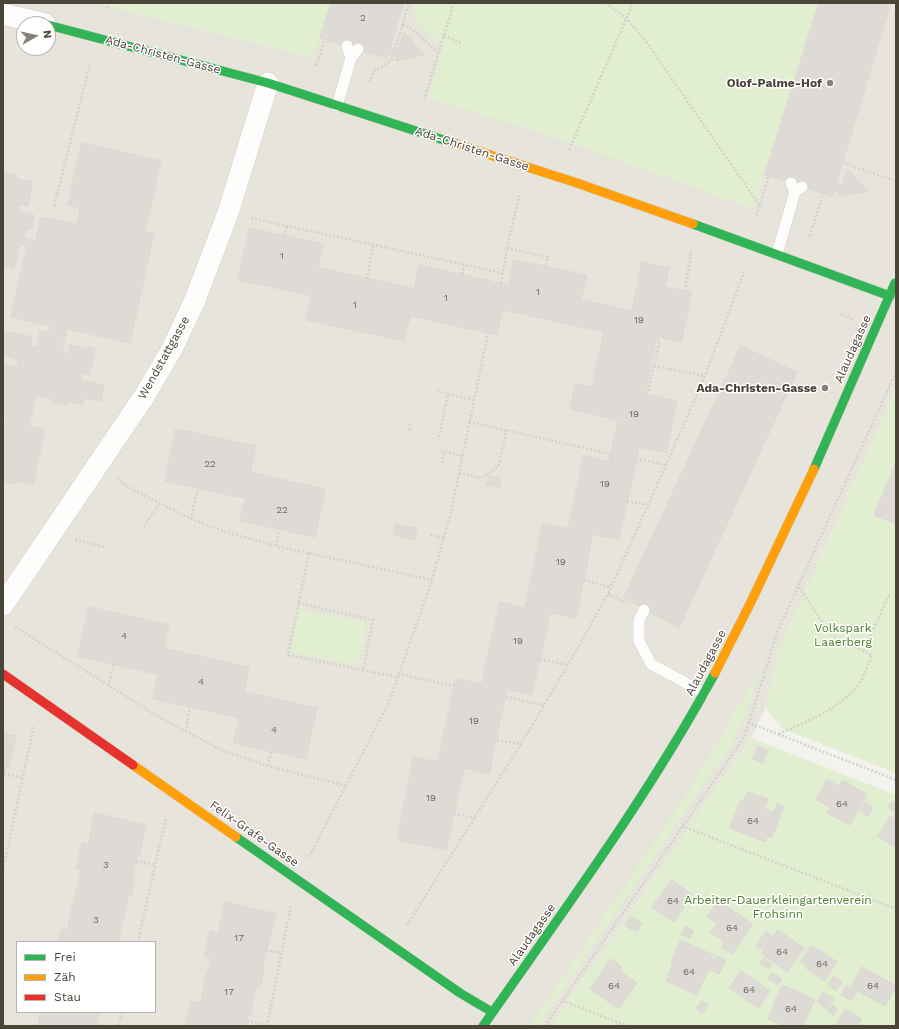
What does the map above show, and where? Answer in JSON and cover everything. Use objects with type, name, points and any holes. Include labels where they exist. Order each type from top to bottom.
[{"type":"street","name":"Ada-Christen-Gasse","points":[[3,14],[16,17]]},
{"type":"street","name":"Ada-Christen-Gasse","points":[[56,26],[268,83],[577,184],[777,254],[890,296]]},
{"type":"street","name":"Wendstattgasse","points":[[6,614],[97,466],[153,382],[172,349],[196,300],[228,213],[268,83]]},
{"type":"street","name":"Alaudagasse","points":[[483,1026],[651,782],[704,693],[773,559],[896,282]]},
{"type":"street","name":"Felix-Grafe-Gasse","points":[[3,674],[460,993],[492,1012]]},
{"type":"lane","points":[[337,106],[352,51]]},
{"type":"lane","points":[[777,254],[796,187]]},
{"type":"lane","points":[[644,610],[639,620],[639,642],[651,664],[704,693]]},
{"type":"path","points":[[107,8],[108,3]]},
{"type":"path","points":[[395,49],[409,3]]},
{"type":"path","points":[[424,100],[454,3]]},
{"type":"path","points":[[606,3],[626,18],[645,40],[760,206]]},
{"type":"path","points":[[569,150],[633,3]]},
{"type":"path","points":[[403,24],[418,34],[438,53]]},
{"type":"path","points":[[444,36],[462,42]]},
{"type":"path","points":[[316,66],[324,39]]},
{"type":"path","points":[[369,82],[374,70],[391,61],[393,55]]},
{"type":"path","points":[[54,206],[90,64]]},
{"type":"path","points":[[842,163],[896,181]]},
{"type":"path","points":[[756,217],[768,176]]},
{"type":"path","points":[[501,283],[507,248],[520,193]]},
{"type":"path","points":[[810,236],[823,193]]},
{"type":"path","points":[[249,218],[502,273]]},
{"type":"path","points":[[284,236],[287,226]]},
{"type":"path","points":[[367,278],[373,245]]},
{"type":"path","points":[[507,248],[548,257],[546,267]]},
{"type":"path","points":[[684,291],[691,253]]},
{"type":"path","points":[[462,274],[464,265]]},
{"type":"path","points":[[406,926],[521,744],[608,594],[705,376],[744,272]]},
{"type":"path","points":[[308,859],[389,702],[432,580],[444,538],[459,473],[488,333]]},
{"type":"path","points":[[647,394],[660,341],[656,340]]},
{"type":"path","points":[[654,366],[705,376]]},
{"type":"path","points":[[545,1026],[682,826],[744,739],[778,630],[799,587],[896,372]]},
{"type":"path","points":[[437,391],[474,400]]},
{"type":"path","points":[[439,437],[448,394]]},
{"type":"path","points":[[409,430],[411,422]]},
{"type":"path","points":[[469,422],[611,454]]},
{"type":"path","points":[[459,473],[482,478],[498,467],[507,430]]},
{"type":"path","points":[[442,463],[442,452],[462,456]]},
{"type":"path","points":[[636,459],[666,465]]},
{"type":"path","points":[[97,466],[130,488],[191,519],[226,532],[276,546],[432,580]]},
{"type":"path","points":[[191,519],[198,488]]},
{"type":"path","points":[[627,501],[648,505]]},
{"type":"path","points":[[144,526],[160,503]]},
{"type":"path","points":[[276,546],[279,530]]},
{"type":"path","points":[[430,535],[444,538]]},
{"type":"path","points":[[74,540],[106,547]]},
{"type":"path","points":[[309,553],[288,655],[363,671],[454,686]]},
{"type":"path","points":[[584,580],[610,587]]},
{"type":"path","points":[[778,734],[836,707],[850,695],[862,679],[872,655],[839,640],[826,628],[799,587]]},
{"type":"path","points":[[863,651],[890,593]]},
{"type":"path","points":[[608,594],[622,600]]},
{"type":"path","points":[[298,604],[373,620],[363,671]]},
{"type":"path","points":[[6,614],[108,686],[186,732],[224,751],[268,766],[347,786]]},
{"type":"path","points":[[540,659],[568,665]]},
{"type":"path","points":[[108,686],[114,664]]},
{"type":"path","points":[[506,697],[544,705]]},
{"type":"path","points":[[186,732],[190,707]]},
{"type":"path","points":[[3,870],[35,723]]},
{"type":"path","points":[[749,723],[896,780]]},
{"type":"path","points":[[497,740],[521,744]]},
{"type":"path","points":[[268,766],[271,752]]},
{"type":"path","points":[[4,774],[23,778]]},
{"type":"path","points":[[454,814],[475,818]]},
{"type":"path","points":[[138,941],[166,817]]},
{"type":"path","points":[[682,826],[896,909]]},
{"type":"path","points":[[136,861],[155,865]]},
{"type":"path","points":[[246,1021],[267,1025],[292,906]]},
{"type":"path","points":[[266,950],[282,953]]},
{"type":"path","points":[[563,1001],[627,1026]]},
{"type":"path","points":[[119,1026],[122,1013]]},
{"type":"shaded area","points":[[3,3],[896,3],[896,389],[778,653],[765,708],[751,738],[551,1026],[3,1026]]},
{"type":"green space","points":[[95,3],[331,3],[314,58]]},
{"type":"green space","points":[[416,3],[819,3],[753,209],[582,147],[428,97],[444,43],[431,39],[412,17]]},
{"type":"green space","name":"Volkspark Laaerberg","points":[[896,389],[896,773],[783,729],[765,708],[778,653]]},
{"type":"green space","points":[[299,609],[367,623],[358,666],[290,652]]},
{"type":"green space","points":[[761,668],[745,716],[732,744],[538,1026],[529,1026],[687,793]]},
{"type":"green space","name":"Arbeiter-Dauerkleingartenverein Frohsinn","points":[[751,738],[896,795],[896,1026],[551,1026]]},
{"type":"building","points":[[331,3],[404,3],[390,47],[398,50],[404,32],[424,55],[395,61],[397,56],[389,53],[387,58],[320,38]]},
{"type":"building","name":"Olof-Palme-Hof","points":[[819,3],[891,3],[836,184],[842,186],[847,169],[868,191],[839,197],[841,193],[834,191],[832,196],[765,175]]},
{"type":"building","points":[[82,143],[161,161],[145,232],[154,233],[130,343],[67,329],[66,336],[63,336],[62,339],[65,340],[62,353],[68,354],[70,345],[87,349],[88,347],[95,348],[90,375],[82,373],[81,380],[104,385],[101,401],[85,398],[83,405],[67,402],[66,405],[51,402],[52,399],[36,395],[29,426],[45,430],[33,485],[17,481],[16,484],[3,481],[3,421],[5,422],[6,414],[3,413],[3,364],[17,367],[18,360],[3,356],[6,340],[4,340],[5,331],[32,337],[30,346],[37,347],[40,331],[49,333],[50,326],[11,317],[27,246],[20,245],[14,269],[3,266],[3,172],[17,176],[16,179],[33,182],[28,206],[19,204],[18,211],[34,215],[32,229],[27,228],[24,238],[36,241],[41,217],[77,224],[80,208],[68,205]]},
{"type":"building","points":[[250,228],[323,244],[318,268],[329,270],[324,298],[238,280]]},
{"type":"building","points":[[514,260],[587,275],[581,300],[596,303],[591,329],[490,307],[495,282],[509,285]]},
{"type":"building","points":[[642,262],[669,268],[665,287],[692,292],[681,342],[657,337],[650,370],[598,358],[604,332],[591,329],[596,303],[632,311]]},
{"type":"building","points":[[419,265],[495,282],[490,307],[502,310],[497,335],[398,313],[404,286],[414,289]]},
{"type":"building","points":[[329,270],[404,286],[398,313],[410,316],[404,341],[306,320],[312,295],[324,298]]},
{"type":"building","points":[[741,346],[797,372],[679,628],[624,598]]},
{"type":"building","points":[[598,358],[650,370],[645,394],[677,401],[666,453],[639,447],[635,467],[609,461],[618,420],[570,409],[575,383],[592,387]]},
{"type":"building","points":[[176,429],[256,446],[250,473],[240,470],[234,496],[165,481]]},
{"type":"building","points":[[584,456],[635,467],[619,540],[593,534],[591,544],[566,539]]},
{"type":"building","points":[[896,463],[896,524],[874,515]]},
{"type":"building","points":[[240,470],[325,489],[315,537],[240,521],[245,498],[234,496]]},
{"type":"building","points":[[489,476],[501,478],[499,488],[486,485]]},
{"type":"building","points":[[543,523],[569,529],[566,539],[591,544],[576,618],[550,613],[548,623],[523,618]]},
{"type":"building","points":[[395,524],[417,528],[415,540],[393,535]]},
{"type":"building","points":[[500,602],[525,608],[523,618],[548,623],[532,695],[507,689],[504,702],[479,697]]},
{"type":"building","points":[[89,607],[169,625],[164,648],[153,646],[147,672],[78,656]]},
{"type":"building","points":[[153,646],[249,667],[244,692],[232,689],[227,715],[153,699],[158,674],[147,672]]},
{"type":"building","points":[[456,679],[482,684],[479,697],[504,702],[489,774],[464,768],[461,782],[435,776]]},
{"type":"building","points":[[232,689],[317,708],[306,759],[233,743],[239,718],[227,715]]},
{"type":"building","points":[[3,733],[16,736],[8,768],[6,767],[3,780]]},
{"type":"building","points":[[758,746],[768,750],[763,763],[752,759]]},
{"type":"building","points":[[414,757],[438,762],[435,776],[461,782],[446,850],[397,840]]},
{"type":"building","points":[[827,780],[839,786],[842,780],[867,794],[850,825],[827,813],[830,807],[816,800]]},
{"type":"building","points":[[748,792],[768,799],[764,809],[744,801]]},
{"type":"building","points":[[741,800],[776,813],[765,842],[730,828]]},
{"type":"building","points":[[892,801],[896,804],[896,813],[888,807]]},
{"type":"building","points":[[866,802],[873,807],[868,816],[860,811]]},
{"type":"building","points":[[778,803],[784,806],[772,838],[767,836],[776,813],[774,812]]},
{"type":"building","points":[[95,813],[146,825],[139,856],[137,856],[132,880],[134,881],[131,896],[128,896],[125,911],[74,899],[81,870],[76,868],[82,842],[88,844]]},
{"type":"building","points":[[891,816],[896,819],[896,848],[878,836]]},
{"type":"building","points":[[672,880],[693,895],[674,922],[652,907]]},
{"type":"building","points":[[74,899],[125,911],[118,941],[58,941],[61,929],[67,930]]},
{"type":"building","points":[[719,901],[753,924],[732,954],[721,948],[725,942],[710,932],[717,924],[707,917]]},
{"type":"building","points":[[225,902],[276,914],[262,968],[264,968],[261,985],[207,973],[211,958],[204,956],[210,930],[218,933]]},
{"type":"building","points":[[630,916],[642,923],[637,932],[625,926]]},
{"type":"building","points":[[686,926],[694,931],[689,939],[681,934]]},
{"type":"building","points":[[778,930],[804,948],[787,972],[762,954]]},
{"type":"building","points":[[766,932],[774,937],[764,951],[756,946]]},
{"type":"building","points":[[681,940],[713,955],[711,959],[713,960],[697,995],[666,981],[673,964],[671,963]]},
{"type":"building","points":[[812,946],[818,950],[807,966],[800,962]]},
{"type":"building","points":[[819,949],[837,962],[824,981],[806,968]]},
{"type":"building","points":[[716,956],[726,960],[719,974],[710,970]]},
{"type":"building","points":[[764,958],[772,964],[769,969],[760,963]]},
{"type":"building","points":[[611,959],[622,967],[619,970],[637,983],[619,1009],[590,989]]},
{"type":"building","points":[[862,967],[896,986],[885,1006],[851,987]]},
{"type":"building","points":[[741,971],[770,991],[758,1008],[729,988]]},
{"type":"building","points":[[207,973],[257,984],[250,1016],[248,1015],[245,1026],[185,1026],[191,1001],[200,1003]]},
{"type":"building","points":[[772,973],[782,979],[778,985],[768,979]]},
{"type":"building","points":[[834,976],[842,982],[836,991],[828,985]]},
{"type":"building","points":[[782,985],[815,999],[803,1026],[785,1026],[768,1019]]},
{"type":"building","points":[[846,986],[857,992],[851,1001],[841,995]]},
{"type":"building","points":[[823,992],[834,999],[827,1009],[817,1002]]},
{"type":"building","points":[[702,1001],[708,1005],[702,1014],[696,1009]]},
{"type":"building","points":[[833,1005],[837,1009],[833,1015],[828,1011]]},
{"type":"building","points":[[845,1009],[862,1019],[858,1026],[835,1026]]},
{"type":"building","points":[[48,1013],[100,1013],[97,1026],[38,1026],[40,1014],[47,1016]]},
{"type":"traffic: fast","points":[[56,27],[268,83],[456,144]]},
{"type":"traffic: fast","points":[[693,224],[890,296]]},
{"type":"traffic: fast","points":[[814,469],[895,283]]},
{"type":"traffic: fast","points":[[483,1026],[633,809],[662,764],[715,673]]},
{"type":"traffic: fast","points":[[236,837],[460,993],[492,1012]]},
{"type":"traffic: slow","points":[[456,144],[577,183],[693,224]]},
{"type":"traffic: slow","points":[[715,673],[751,602],[814,469]]},
{"type":"traffic: slow","points":[[133,765],[236,837]]},
{"type":"traffic: jam","points":[[3,674],[133,765]]},
{"type":"place","name":"Olof-Palme-Hof","points":[[830,83]]},
{"type":"place","name":"Ada-Christen-Gasse","points":[[825,388]]}]
